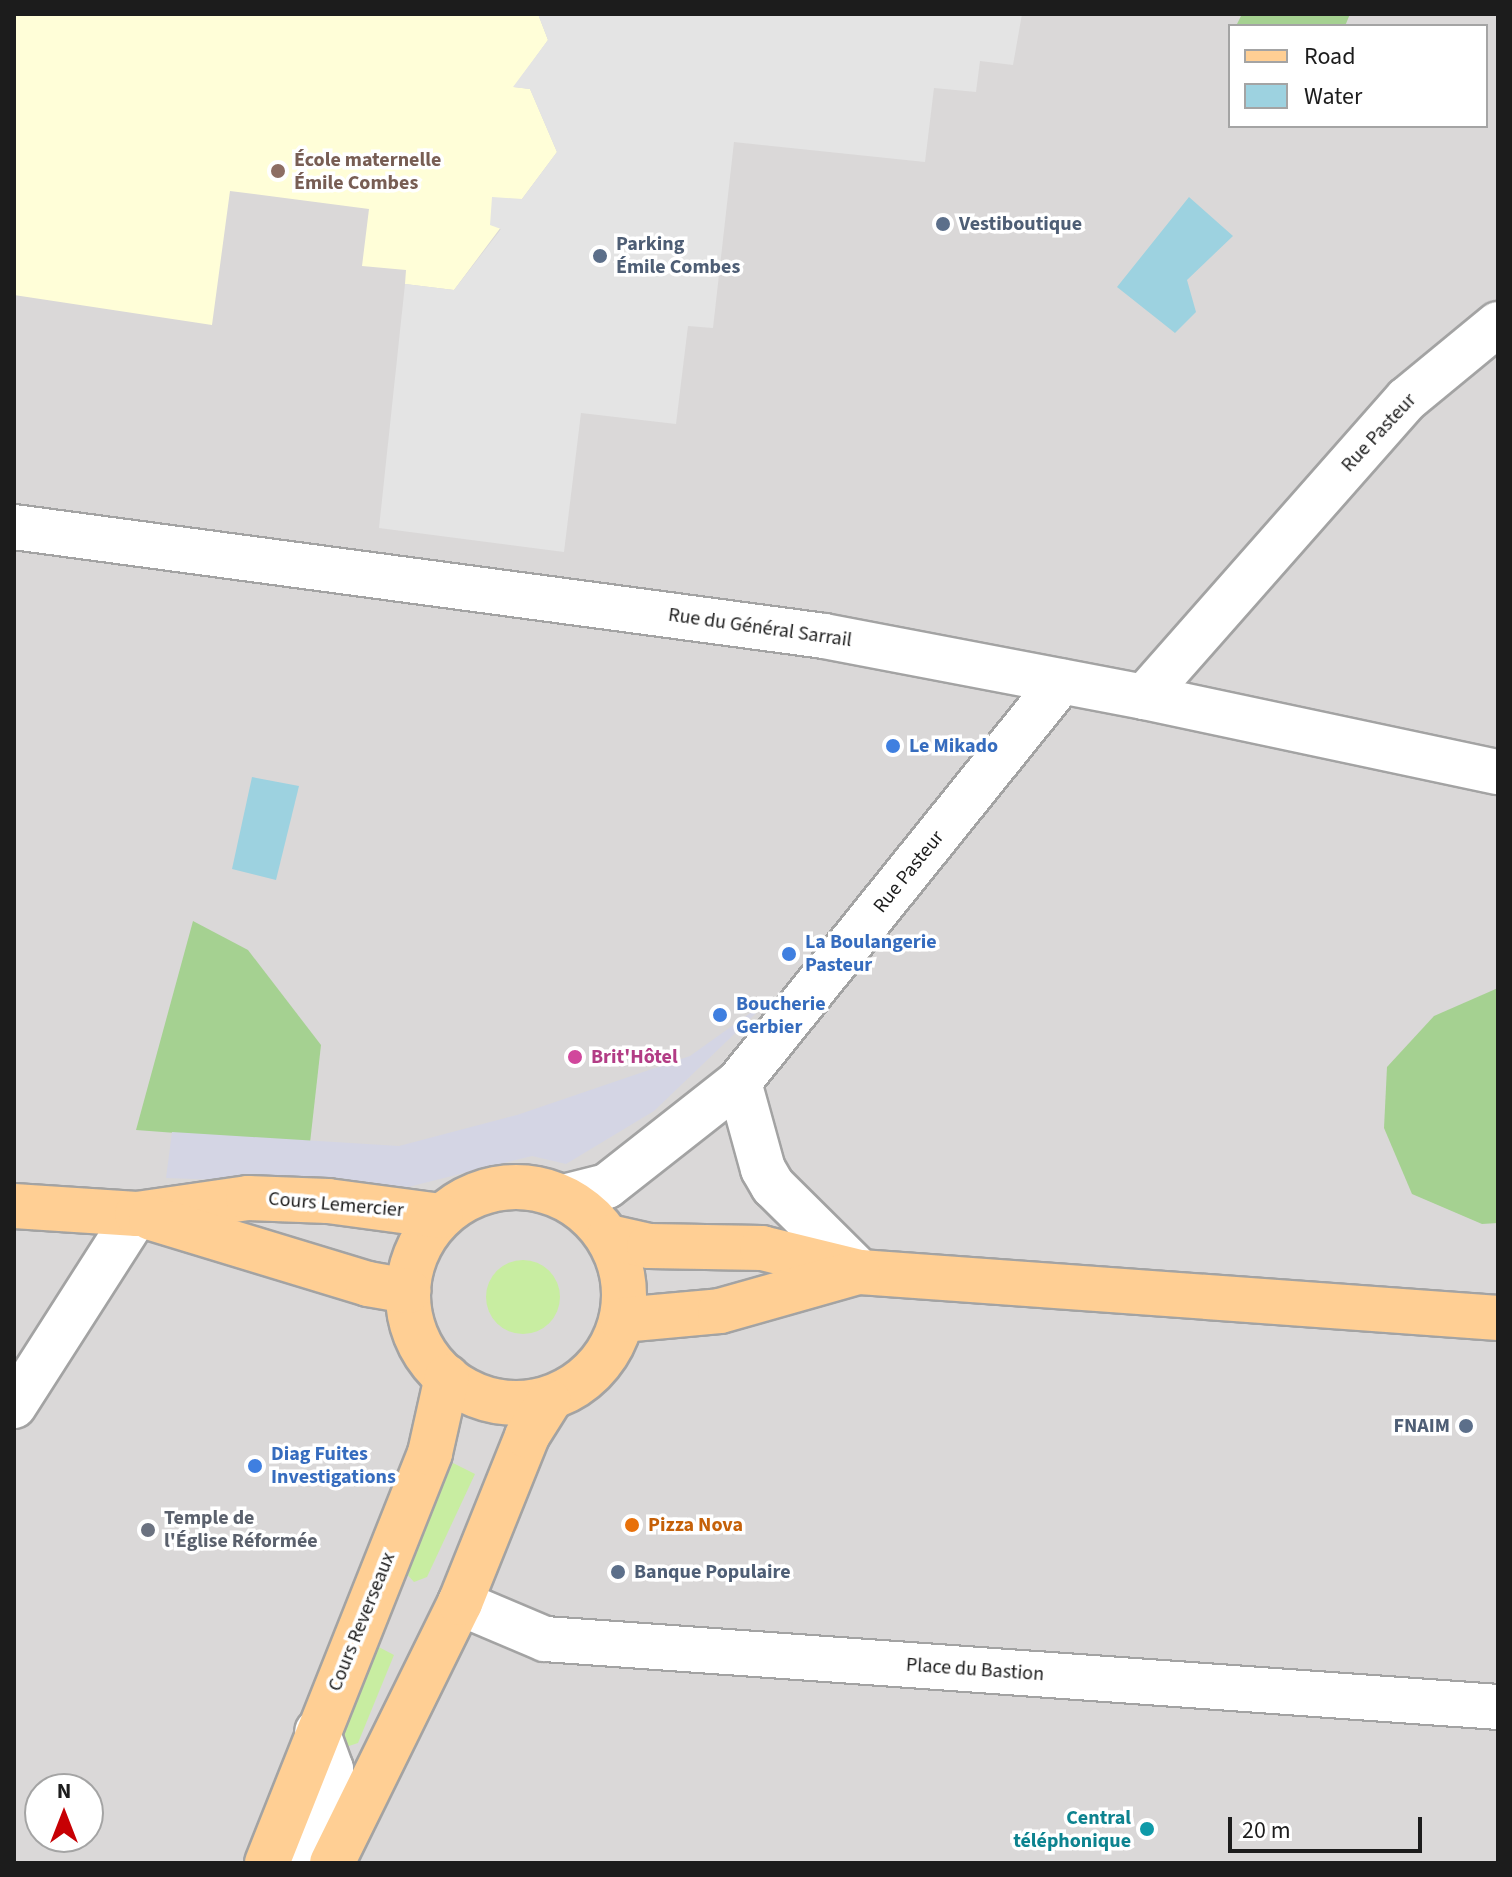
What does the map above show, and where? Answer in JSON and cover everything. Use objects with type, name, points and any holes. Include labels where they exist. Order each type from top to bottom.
[{"type":"main road","points":[[549,1401],[502,1402],[472,1393],[447,1377],[425,1354],[411,1323],[408,1291],[424,1236],[441,1216],[468,1198],[499,1188],[532,1187],[563,1197],[609,1237],[649,1246],[762,1248],[860,1272],[1498,1318]]},
{"type":"main road","name":"Cours Lemercier","points":[[14,1206],[137,1214],[248,1198],[328,1201],[441,1216]]},
{"type":"main road","name":"Cours Lemercier","points":[[137,1214],[355,1280],[408,1291]]},
{"type":"main road","points":[[332,1863],[460,1603],[527,1436],[549,1401],[590,1374],[610,1349],[622,1320],[625,1283],[609,1237]]},
{"type":"main road","points":[[622,1320],[720,1311],[860,1272]]},
{"type":"main road","name":"Cours Reverseaux","points":[[267,1863],[430,1453],[447,1377]]},
{"type":"street","name":"Rue Pasteur","points":[[1144,697],[1407,399],[1498,324]]},
{"type":"street","name":"Rue du Général Sarrail","points":[[14,527],[824,636],[1144,697],[1498,772]]},
{"type":"street","name":"Rue Pasteur","points":[[563,1197],[607,1186],[739,1082],[1061,682]]},
{"type":"street","points":[[739,1082],[763,1169],[773,1186],[860,1272]]},
{"type":"street","points":[[14,1406],[137,1214]]},
{"type":"street","name":"Place du Bastion","points":[[460,1603],[545,1639],[1498,1707]]},
{"type":"street","points":[[298,1863],[330,1789],[331,1769],[317,1731]]},
{"type":"shaded area","points":[[14,14],[1498,14],[1498,1863],[14,1863]]},
{"type":"shaded area","name":"École maternelle Émile Combes","points":[[14,14],[538,14],[548,40],[514,87],[530,89],[557,152],[454,290],[405,284],[406,270],[362,266],[369,209],[230,191],[212,325],[14,295]]},
{"type":"shaded area","name":"Parking Émile Combes","points":[[538,14],[1022,14],[1013,65],[980,61],[976,92],[934,88],[925,162],[734,142],[713,328],[688,326],[676,424],[581,413],[564,552],[379,528],[405,284],[454,290],[501,229],[490,225],[492,197],[522,199],[557,152],[530,89],[513,87],[548,40]]},
{"type":"shaded area","points":[[774,996],[654,1111],[566,1164],[532,1156],[408,1187],[166,1178],[172,1132],[399,1146],[517,1115],[690,1056]]},
{"type":"green space","points":[[1242,14],[1350,14],[1346,24],[1237,24]]},
{"type":"green space","points":[[193,921],[248,950],[321,1045],[310,1143],[136,1130]]},
{"type":"green space","points":[[1498,988],[1498,1223],[1482,1224],[1412,1194],[1384,1128],[1387,1067],[1434,1016]]},
{"type":"green space","points":[[523,1260],[544,1266],[554,1276],[560,1297],[554,1318],[544,1328],[523,1334],[502,1328],[492,1318],[486,1297],[492,1276],[502,1266]]},
{"type":"green space","points":[[453,1463],[475,1474],[427,1577],[414,1582],[404,1571]]},
{"type":"green space","points":[[373,1644],[394,1655],[358,1743],[346,1747],[339,1741]]},
{"type":"water","points":[[1189,197],[1233,236],[1187,280],[1196,312],[1175,333],[1117,287]]},
{"type":"water","points":[[252,777],[299,786],[276,880],[232,869]]},
{"type":"place","name":"École maternelle Émile Combes","points":[[278,171]]},
{"type":"place","name":"Vestiboutique","points":[[943,224]]},
{"type":"place","name":"Parking Émile Combes","points":[[600,256]]},
{"type":"place","name":"Le Mikado","points":[[893,746]]},
{"type":"place","name":"La Boulangerie Pasteur","points":[[789,954]]},
{"type":"place","name":"Boucherie Gerbier","points":[[720,1015]]},
{"type":"place","name":"Brit'Hôtel","points":[[575,1057]]},
{"type":"place","name":"FNAIM","points":[[1466,1426]]},
{"type":"place","name":"Diag Fuites Investigations","points":[[255,1466]]},
{"type":"place","name":"Pizza Nova","points":[[632,1525]]},
{"type":"place","name":"Temple de l'Église Réformée","points":[[148,1530]]},
{"type":"place","name":"Banque Populaire","points":[[618,1572]]},
{"type":"place","name":"Central téléphonique","points":[[1147,1829]]}]
